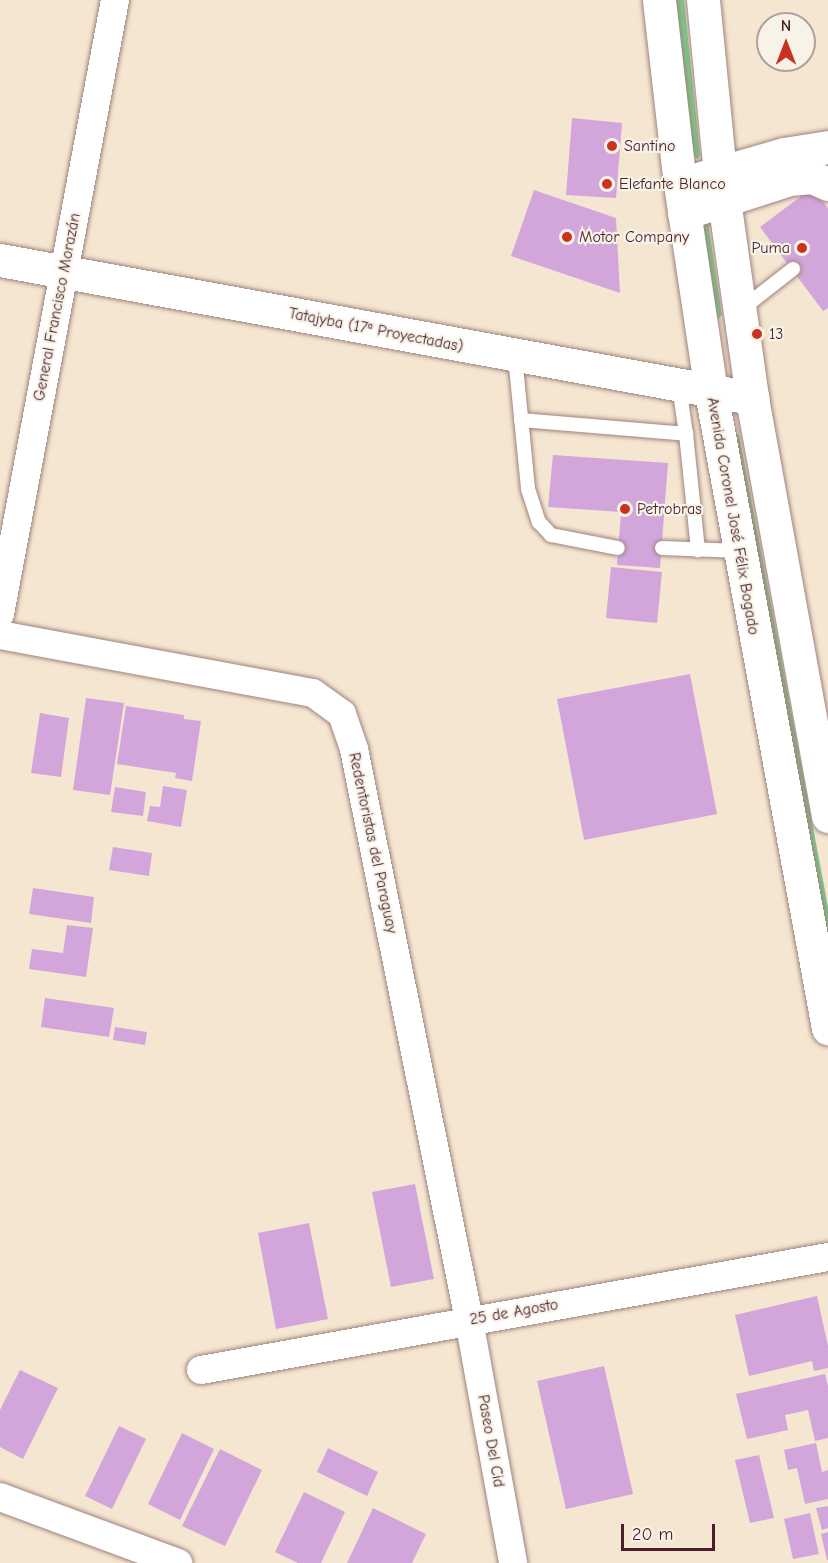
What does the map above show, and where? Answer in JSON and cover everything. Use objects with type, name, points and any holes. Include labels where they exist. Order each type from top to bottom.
[{"type":"main road","name":"Avenida Coronel José Félix Bogado","points":[[659,0],[682,199],[695,389],[740,551],[828,1028]]},
{"type":"main road","points":[[703,0],[722,187],[752,398],[828,816]]},
{"type":"main road","points":[[722,187],[784,154],[828,147]]},
{"type":"main road","points":[[682,199],[722,187],[789,179],[813,177],[826,182]]},
{"type":"main road","name":"Tatajyba (17ª Proyectadas)","points":[[0,260],[752,398]]},
{"type":"street","name":"General Francisco Morazán","points":[[0,614],[115,0]]},
{"type":"street","name":"Redentoristas del Paraguay","points":[[0,635],[314,693],[342,714],[354,749],[469,1320]]},
{"type":"street","name":"25 de Agosto","points":[[201,1370],[828,1257]]},
{"type":"street","name":"Paseo Del Cid","points":[[469,1320],[513,1563]]},
{"type":"street","points":[[0,1497],[178,1563]]},
{"type":"lane","points":[[740,310],[793,269]]},
{"type":"lane","points":[[515,356],[528,489],[539,522],[551,535],[618,548]]},
{"type":"lane","points":[[695,389],[686,434],[698,550]]},
{"type":"lane","points":[[521,420],[686,434]]},
{"type":"lane","points":[[662,548],[740,551]]},
{"type":"green space","points":[[676,0],[684,0],[700,155],[698,159],[692,155]]},
{"type":"green space","points":[[708,222],[722,315],[717,320],[701,223]]},
{"type":"green space","points":[[733,432],[739,435],[828,907],[828,953]]},
{"type":"building","points":[[572,118],[622,123],[616,198],[566,195]]},
{"type":"building","name":"Puma","points":[[812,188],[828,208],[828,308],[823,311],[760,227]]},
{"type":"building","name":"Motor Company","points":[[534,190],[616,218],[620,293],[511,256]]},
{"type":"building","name":"Petrobras","points":[[553,455],[668,463],[660,568],[617,565],[621,512],[548,507]]},
{"type":"building","points":[[611,567],[662,572],[657,623],[606,618]]},
{"type":"building","points":[[690,674],[717,814],[584,840],[557,699]]},
{"type":"building","points":[[86,698],[124,703],[110,795],[73,790]]},
{"type":"building","points":[[126,706],[184,715],[184,719],[201,721],[192,781],[175,778],[176,773],[117,764]]},
{"type":"building","points":[[40,713],[69,718],[61,777],[31,773]]},
{"type":"building","points":[[163,786],[187,790],[181,827],[147,821],[150,806],[160,807]]},
{"type":"building","points":[[115,787],[146,792],[143,816],[111,812]]},
{"type":"building","points":[[113,847],[152,853],[149,876],[109,870]]},
{"type":"building","points":[[33,888],[94,897],[91,923],[29,914]]},
{"type":"building","points":[[67,925],[93,928],[86,977],[29,969],[32,949],[63,953]]},
{"type":"building","points":[[45,998],[114,1008],[109,1037],[41,1027]]},
{"type":"building","points":[[115,1027],[147,1032],[145,1045],[113,1040]]},
{"type":"building","points":[[415,1184],[434,1279],[391,1287],[372,1192]]},
{"type":"building","points":[[309,1223],[328,1319],[276,1329],[258,1233]]},
{"type":"building","points":[[817,1296],[828,1346],[828,1368],[814,1371],[812,1361],[749,1376],[735,1315]]},
{"type":"building","points":[[604,1366],[633,1494],[566,1509],[537,1381]]},
{"type":"building","points":[[20,1370],[58,1388],[23,1459],[0,1447],[0,1410]]},
{"type":"building","points":[[825,1374],[828,1386],[828,1438],[815,1441],[808,1410],[785,1415],[788,1430],[747,1439],[736,1394]]},
{"type":"building","points":[[119,1426],[146,1439],[112,1509],[85,1496]]},
{"type":"building","points":[[182,1433],[214,1449],[180,1520],[148,1504]]},
{"type":"building","points":[[816,1443],[822,1472],[828,1470],[828,1499],[805,1504],[797,1468],[788,1470],[784,1450]]},
{"type":"building","points":[[328,1448],[378,1472],[367,1496],[317,1472]]},
{"type":"building","points":[[220,1449],[262,1470],[225,1546],[182,1526]]},
{"type":"building","points":[[759,1455],[774,1518],[750,1523],[735,1460]]},
{"type":"building","points":[[304,1492],[345,1512],[321,1563],[298,1563],[275,1552]]},
{"type":"building","points":[[828,1506],[828,1528],[822,1530],[816,1508]]},
{"type":"building","points":[[373,1508],[426,1534],[412,1563],[347,1563]]},
{"type":"building","points":[[810,1513],[819,1554],[793,1559],[784,1519]]},
{"type":"building","points":[[828,1532],[828,1560],[827,1560],[821,1534]]},
{"type":"place","name":"Santino","points":[[612,146]]},
{"type":"place","name":"Elefante Blanco","points":[[607,184]]},
{"type":"place","name":"Motor Company","points":[[567,237]]},
{"type":"place","name":"Puma","points":[[802,248]]},
{"type":"place","name":"13","points":[[757,334]]},
{"type":"place","name":"Petrobras","points":[[625,509]]}]
